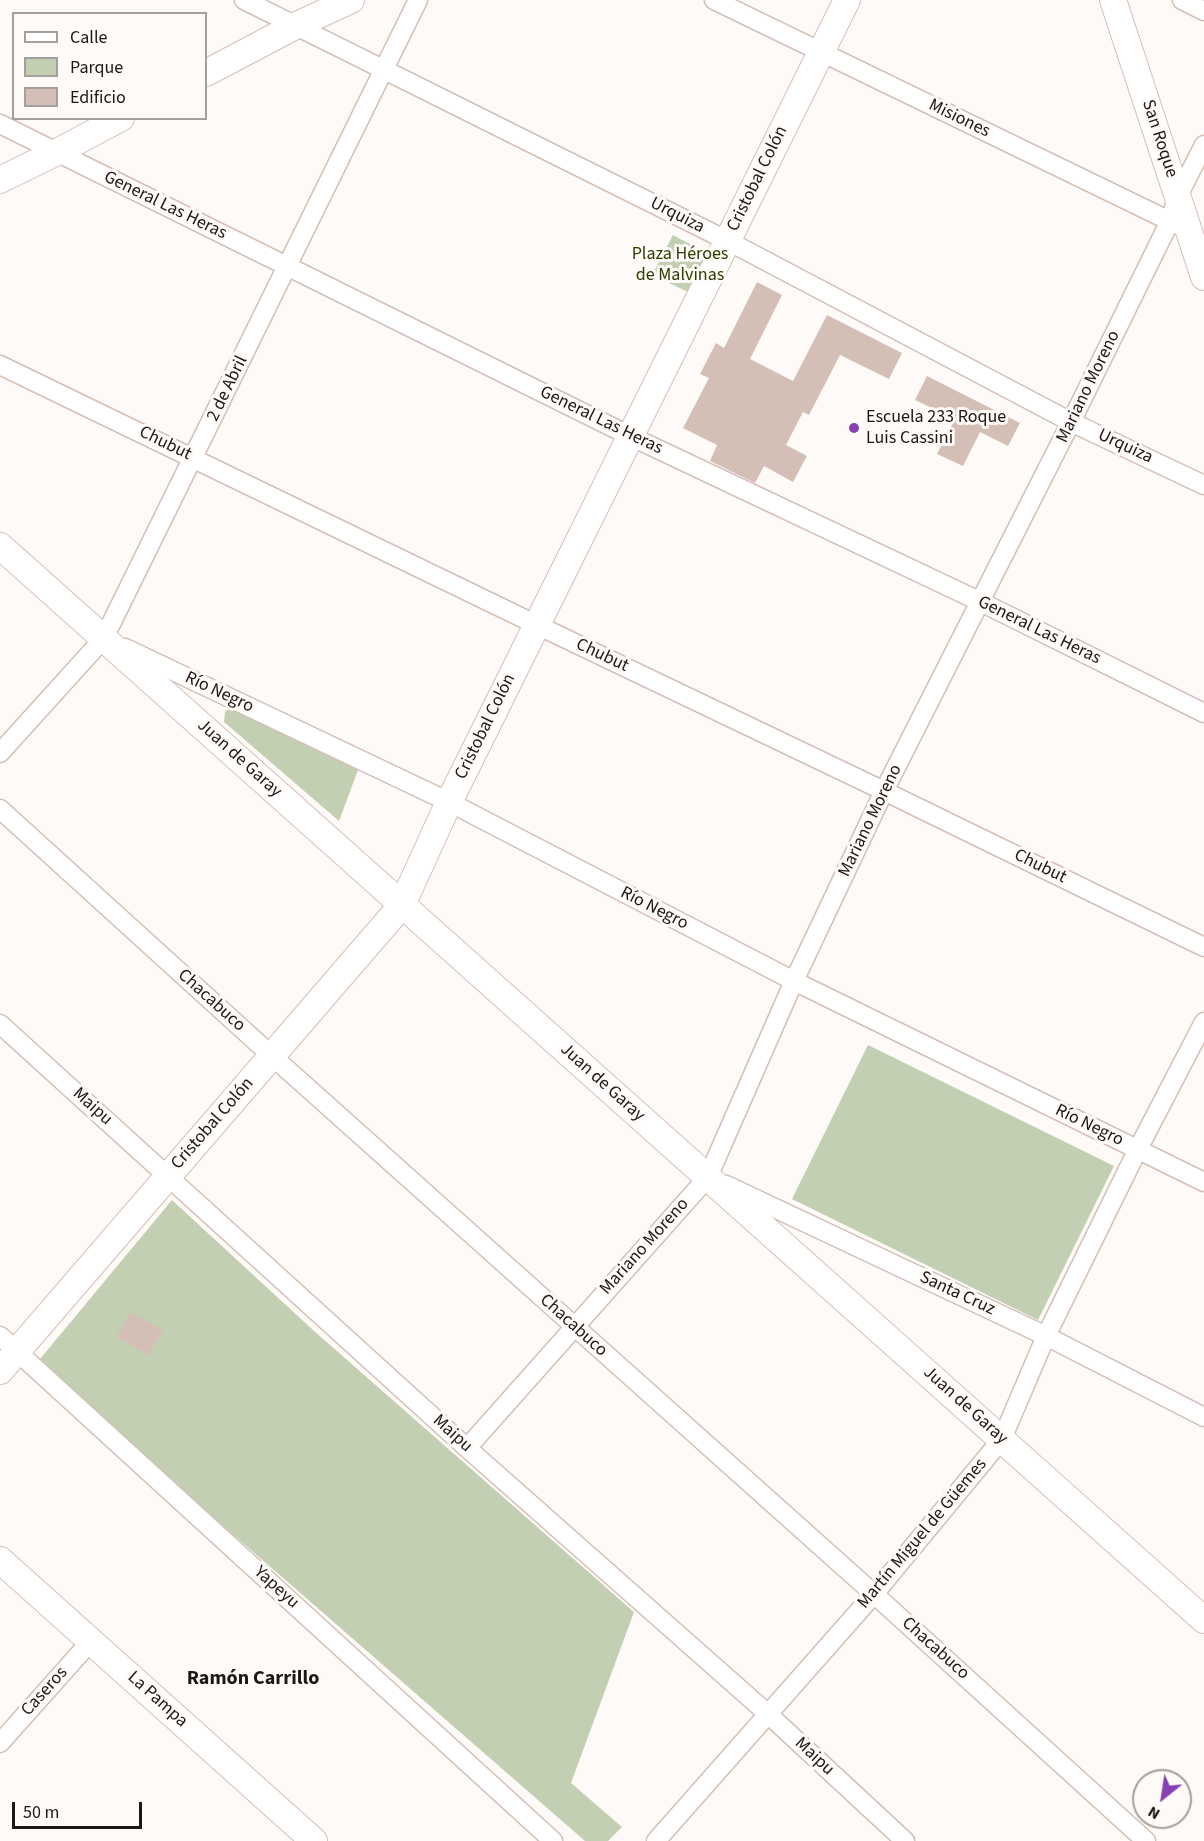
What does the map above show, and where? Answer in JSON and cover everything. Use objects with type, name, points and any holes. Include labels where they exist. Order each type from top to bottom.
[{"type":"street","name":"Urquiza","points":[[244,0],[728,241],[1071,423],[1204,485]]},
{"type":"street","points":[[207,73],[297,25],[351,0]]},
{"type":"street","name":"2 de Abril","points":[[0,753],[104,639],[418,0]]},
{"type":"street","name":"Misiones","points":[[714,0],[1187,230]]},
{"type":"street","name":"Cristobal Colón","points":[[0,1371],[9,1344],[169,1176],[402,904],[449,802],[847,0]]},
{"type":"street","name":"San Roque","points":[[1113,0],[1204,277]]},
{"type":"street","points":[[1182,0],[1204,11]]},
{"type":"street","points":[[0,180],[116,120]]},
{"type":"street","name":"General Las Heras","points":[[0,124],[630,436],[981,602],[1204,712]]},
{"type":"street","points":[[1178,196],[1204,145]]},
{"type":"street","name":"Mariano Moreno","points":[[467,1448],[708,1177],[794,981],[884,791],[1071,423],[1187,230]]},
{"type":"street","name":"Chubut","points":[[0,365],[1204,947]]},
{"type":"street","name":"Juan de Garay","points":[[0,546],[1204,1620]]},
{"type":"street","name":"Río Negro","points":[[104,639],[449,802],[794,981],[1204,1182]]},
{"type":"street","name":"Chacabuco","points":[[0,809],[1146,1841]]},
{"type":"street","name":"Martín Miguel de Güemes","points":[[656,1841],[874,1594],[1002,1439],[1046,1336],[1138,1149],[1204,1022]]},
{"type":"street","name":"Maipu","points":[[0,1024],[467,1448],[768,1714],[905,1841]]},
{"type":"street","name":"Santa Cruz","points":[[708,1177],[1046,1336],[1204,1417]]},
{"type":"street","name":"Yapeyu","points":[[9,1344],[553,1841]]},
{"type":"street","name":"La Pampa","points":[[0,1560],[314,1841]]},
{"type":"street","name":"Caseros","points":[[0,1743],[91,1641]]},
{"type":"green space","name":"Plaza Héroes de Malvinas","points":[[673,235],[705,252],[706,260],[690,293],[652,275]]},
{"type":"green space","points":[[230,708],[358,770],[339,821],[224,722],[225,712]]},
{"type":"green space","points":[[868,1045],[1114,1166],[1038,1320],[792,1199]]},
{"type":"green space","points":[[172,1200],[313,1330],[634,1612],[571,1783],[622,1827],[608,1841],[585,1841],[174,1483],[40,1359]]},
{"type":"building","points":[[757,282],[782,295],[750,359],[793,381],[827,315],[902,353],[889,379],[840,355],[809,415],[803,412],[786,445],[807,456],[793,482],[764,466],[755,483],[710,461],[717,445],[683,428],[709,378],[700,374],[716,343],[724,348]]},
{"type":"building","points":[[927,376],[1020,423],[1008,446],[980,432],[963,466],[937,454],[955,419],[915,400]]},
{"type":"building","points":[[130,1312],[163,1330],[149,1355],[116,1337]]},
{"type":"place","name":"Escuela 233 Roque Luis Cassini","points":[[854,428]]},
{"type":"district","name":"Ramón Carrillo","points":[[253,1680]]}]
